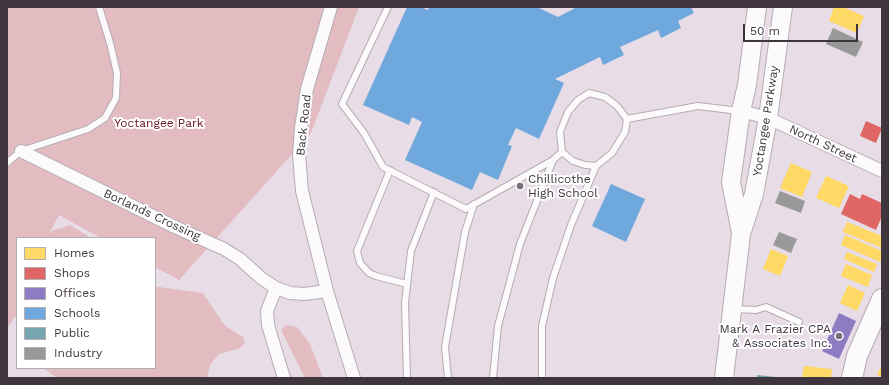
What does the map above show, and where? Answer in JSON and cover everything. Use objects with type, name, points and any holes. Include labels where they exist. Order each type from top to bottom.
[{"type":"main road","points":[[852,378],[857,356],[882,299]]},
{"type":"street","name":"Back Road","points":[[331,7],[307,89],[301,128],[299,155],[302,191],[327,290],[354,378]]},
{"type":"street","name":"Yoctangee Parkway","points":[[741,234],[731,182],[741,111],[747,86],[757,7]]},
{"type":"street","name":"Yoctangee Parkway","points":[[724,378],[741,234],[754,194],[768,118],[784,7]]},
{"type":"street","name":"North Street","points":[[741,111],[768,118],[882,171]]},
{"type":"street","name":"Borlands Crossing","points":[[21,151],[174,227],[224,249],[240,259],[261,278],[276,288],[290,293],[304,294],[327,290]]},
{"type":"street","points":[[276,288],[267,312],[268,325],[284,378]]},
{"type":"lane","points":[[7,163],[21,151],[88,129],[105,118],[116,98],[117,73],[99,7]]},
{"type":"lane","points":[[388,7],[342,104],[364,133],[383,167],[466,208],[553,160],[562,152]]},
{"type":"lane","points":[[542,378],[542,326],[552,285],[571,224],[596,166],[612,153],[625,132],[627,119],[617,106],[605,97],[589,93],[578,100],[568,112],[560,132],[562,152],[573,161],[585,165],[596,166]]},
{"type":"lane","points":[[627,119],[698,106],[741,111]]},
{"type":"lane","points":[[493,378],[498,326],[520,244],[553,160]]},
{"type":"lane","points":[[390,170],[357,251],[360,263],[369,273],[407,284]]},
{"type":"lane","points":[[407,378],[405,303],[411,251],[434,192]]},
{"type":"lane","points":[[448,378],[445,348],[465,232],[474,204]]},
{"type":"lane","points":[[732,309],[756,310],[766,307],[799,322]]},
{"type":"green space","name":"Yoctangee Park","points":[[7,7],[359,7],[311,133],[179,280],[156,268],[156,237],[99,237],[59,215],[49,234],[52,231],[70,225],[89,237],[16,237],[16,315],[7,328]]},
{"type":"green space","points":[[156,286],[203,293],[225,326],[243,337],[245,343],[240,348],[219,354],[210,365],[207,378],[57,378],[44,369],[156,369]]},
{"type":"green space","points":[[286,325],[297,327],[310,344],[323,378],[305,378],[281,330]]},
{"type":"building: Homes","points":[[834,7],[843,7],[864,16],[857,33],[829,21]]},
{"type":"building: Homes","points":[[791,163],[812,172],[802,197],[780,188]]},
{"type":"building: Homes","points":[[826,176],[849,186],[839,208],[816,198]]},
{"type":"building: Homes","points":[[847,222],[882,236],[882,248],[843,232]]},
{"type":"building: Homes","points":[[845,235],[882,251],[880,262],[841,245]]},
{"type":"building: Homes","points":[[771,249],[788,256],[780,276],[763,269]]},
{"type":"building: Homes","points":[[847,252],[877,264],[874,272],[844,259]]},
{"type":"building: Homes","points":[[846,264],[872,275],[868,287],[841,276]]},
{"type":"building: Homes","points":[[848,285],[865,293],[857,311],[840,303]]},
{"type":"building: Homes","points":[[882,364],[882,377],[877,375]]},
{"type":"building: Homes","points":[[804,366],[832,369],[831,378],[802,378]]},
{"type":"building: Shops","points":[[866,121],[882,128],[876,143],[860,136]]},
{"type":"building: Shops","points":[[850,194],[860,199],[862,194],[882,203],[882,216],[876,230],[841,214]]},
{"type":"building: Offices","name":"Mark A Frazier CPA & Associates Inc.","points":[[839,313],[856,321],[839,359],[822,351]]},
{"type":"building: Schools","points":[[407,7],[420,7],[428,10],[429,7],[537,7],[558,17],[575,7],[691,7],[694,13],[678,21],[681,28],[661,38],[658,30],[620,47],[624,55],[603,65],[600,57],[555,79],[564,83],[539,139],[516,128],[508,145],[512,146],[498,180],[480,172],[472,190],[405,160],[422,122],[412,117],[409,125],[363,105]]},
{"type":"building: Schools","points":[[611,184],[645,199],[626,242],[592,226]]},
{"type":"building: Public","points":[[757,375],[776,377],[776,378],[757,378]]},
{"type":"building: Industry","points":[[833,28],[863,42],[856,57],[826,44]]},
{"type":"building: Industry","points":[[780,191],[805,201],[801,213],[775,203]]},
{"type":"building: Industry","points":[[779,232],[797,239],[791,253],[773,245]]},
{"type":"place","name":"Chillicothe High School","points":[[520,186]]},
{"type":"place","name":"Mark A Frazier CPA & Associates Inc.","points":[[839,336]]}]
